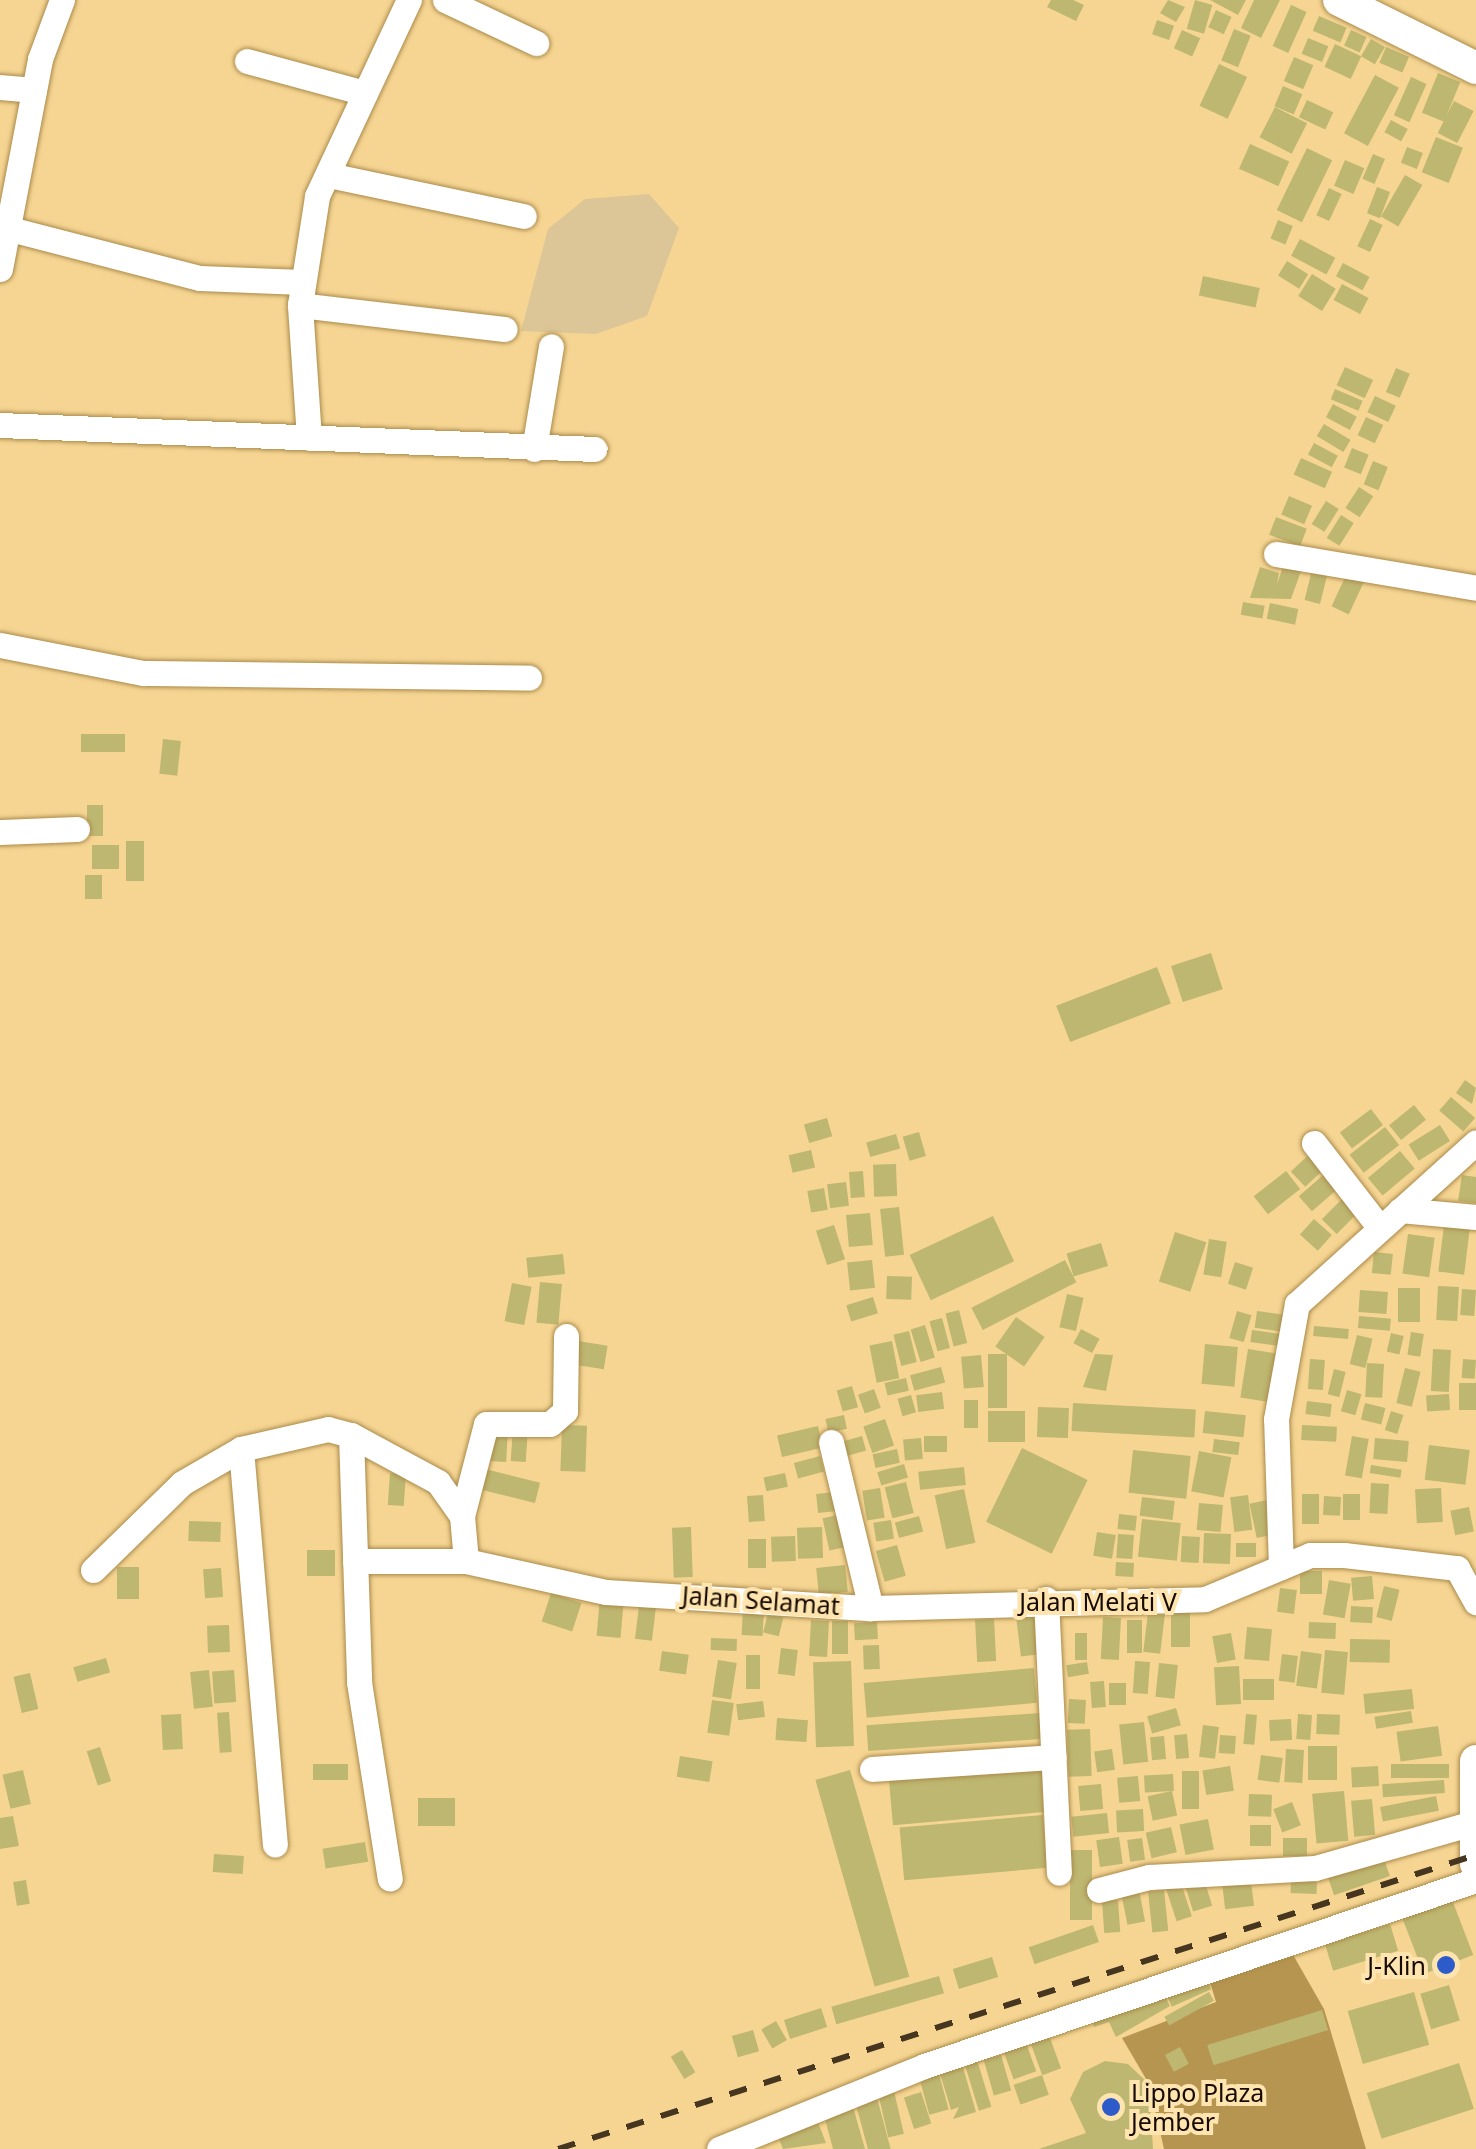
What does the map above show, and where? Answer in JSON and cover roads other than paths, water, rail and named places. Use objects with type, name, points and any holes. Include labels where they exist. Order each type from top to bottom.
[{"type":"main road","points":[[1339,0],[1476,68]]},
{"type":"main road","points":[[1476,1761],[1476,1864]]},
{"type":"street","points":[[0,269],[10,229],[8,189],[62,0]]},
{"type":"street","points":[[309,438],[301,294],[329,175],[409,0]]},
{"type":"street","points":[[445,0],[536,43]]},
{"type":"street","points":[[247,62],[365,93]]},
{"type":"street","points":[[0,87],[34,90]]},
{"type":"street","points":[[329,175],[524,216]]},
{"type":"street","points":[[10,229],[200,278],[505,329]]},
{"type":"street","points":[[534,449],[551,346]]},
{"type":"street","points":[[0,424],[595,449]]},
{"type":"street","points":[[1276,554],[1476,588]]},
{"type":"street","points":[[0,645],[144,673],[529,678]]},
{"type":"street","points":[[0,832],[76,829]]},
{"type":"street","points":[[1314,1143],[1380,1228]]},
{"type":"street","points":[[1280,1567],[1276,1419],[1297,1304],[1472,1148]]},
{"type":"street","points":[[1400,1210],[1476,1217]]},
{"type":"street","points":[[466,1561],[462,1516],[486,1424],[550,1424],[566,1411],[566,1336]]},
{"type":"street","points":[[92,1570],[182,1483],[241,1450],[328,1430],[352,1436],[419,1466],[462,1516]]},
{"type":"street","points":[[352,1436],[360,1682],[390,1880]]},
{"type":"street","points":[[831,1442],[871,1608]]},
{"type":"street","points":[[241,1450],[275,1845]]},
{"type":"street","name":"Jalan Melati V","points":[[871,1608],[1046,1599],[1205,1599],[1310,1555],[1417,1560],[1456,1568],[1476,1602]]},
{"type":"street","name":"Jalan Selamat","points":[[354,1561],[466,1561],[606,1592],[871,1608]]},
{"type":"street","points":[[1046,1599],[1059,1873]]},
{"type":"street","points":[[872,1769],[1054,1757]]},
{"type":"street","points":[[1098,1890],[1149,1877],[1315,1868],[1476,1822]]},
{"type":"street","points":[[719,2149],[924,2066],[1476,1880]]},
{"type":"railway","points":[[558,2149],[1476,1855]]},
{"type":"place","name":"J-Klin","points":[[1446,1965]]},
{"type":"place","name":"Lippo Plaza Jember","points":[[1111,2107]]}]
